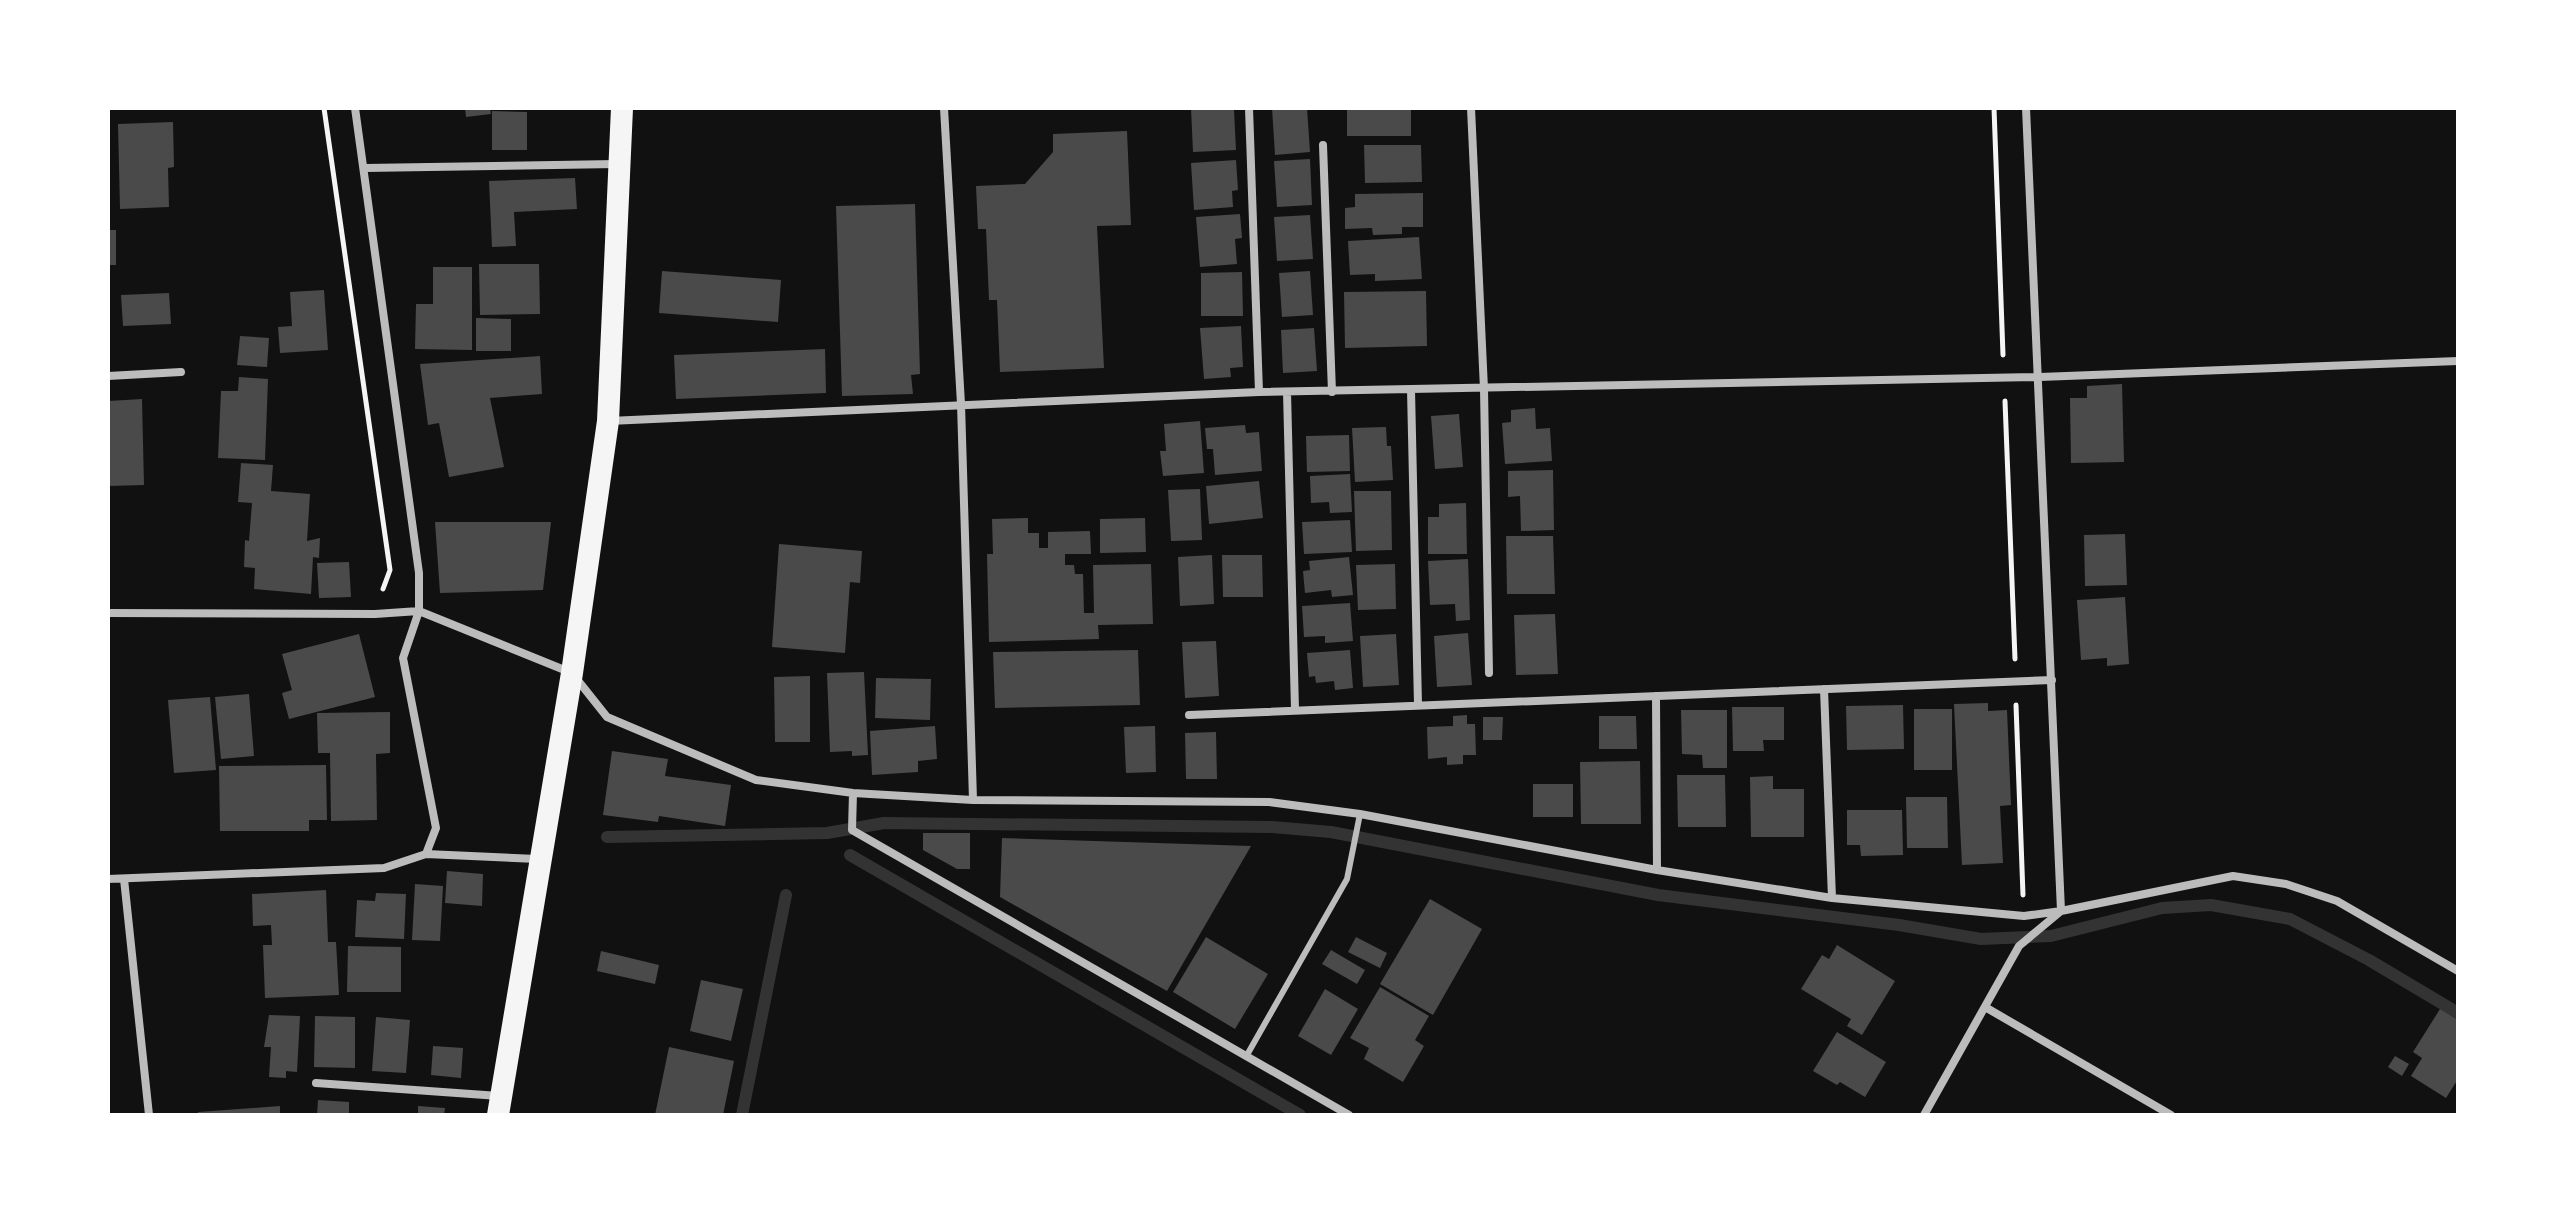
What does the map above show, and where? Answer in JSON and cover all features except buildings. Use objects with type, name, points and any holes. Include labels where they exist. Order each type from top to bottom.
[{"type":"highway","points":[[499,1105],[572,673],[608,421],[622,108]]},
{"type":"street","points":[[355,108],[419,573],[419,611],[403,658],[436,828],[426,854]]},
{"type":"street","points":[[944,108],[961,404],[973,800]]},
{"type":"street","points":[[1249,108],[1259,392]]},
{"type":"street","points":[[1471,108],[1484,389],[1489,673]]},
{"type":"street","points":[[2026,108],[2061,911]]},
{"type":"street","points":[[1323,145],[1332,392]]},
{"type":"street","points":[[365,168],[621,164]]},
{"type":"street","points":[[608,421],[1259,392],[2040,377],[2458,361]]},
{"type":"street","points":[[108,376],[181,372]]},
{"type":"street","points":[[1411,390],[1418,705]]},
{"type":"street","points":[[1287,392],[1295,710]]},
{"type":"street","points":[[108,613],[375,614],[419,611],[572,673],[607,717],[756,780],[853,793],[973,800],[1269,802],[1360,814],[1657,870],[1832,898],[2024,916],[2233,876],[2286,884],[2337,901],[2458,971]]},
{"type":"street","points":[[1189,715],[2052,680]]},
{"type":"street","points":[[1824,689],[1832,898]]},
{"type":"street","points":[[1656,696],[1657,870]]},
{"type":"street","points":[[853,793],[852,830],[1349,1115]]},
{"type":"street","points":[[108,879],[384,868],[426,854],[541,859]]},
{"type":"street","points":[[124,879],[149,1115]]},
{"type":"street","points":[[1924,1115],[2019,946],[2061,911]]},
{"type":"street","points":[[1985,1007],[2171,1115]]},
{"type":"street","points":[[316,1083],[499,1105]]},
{"type":"lane","points":[[1247,1055],[1347,879],[1360,814]]},
{"type":"path","points":[[324,108],[390,570],[375,614]]},
{"type":"path","points":[[1994,108],[2024,916]]},
{"type":"waterway","points":[[607,837],[827,833],[884,823],[1272,827],[1331,832],[1658,895],[1899,925],[1981,939],[2051,936],[2162,908],[2211,905],[2290,919],[2369,960],[2458,1013]]},
{"type":"waterway","points":[[850,855],[1300,1115]]},
{"type":"waterway","points":[[742,1115],[786,895]]}]
